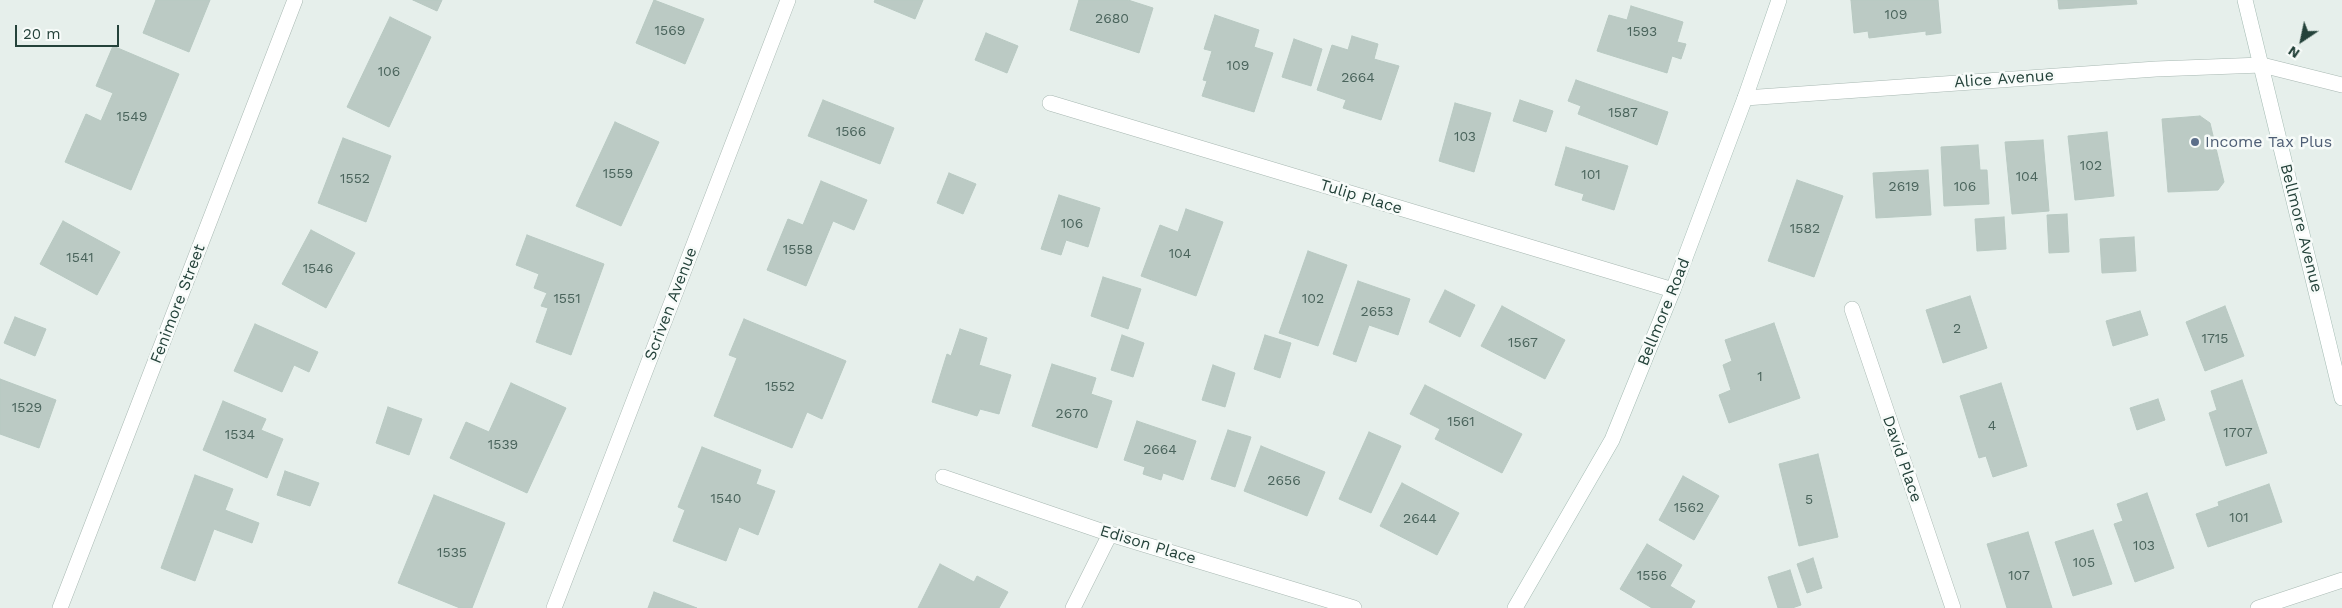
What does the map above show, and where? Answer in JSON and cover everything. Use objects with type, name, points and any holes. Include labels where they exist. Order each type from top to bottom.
[{"type":"street","name":"Fenimore Street","points":[[60,608],[296,0]]},
{"type":"street","name":"Scriven Avenue","points":[[554,608],[788,0]]},
{"type":"street","name":"Bellmore Road","points":[[1515,608],[1612,440],[1673,290],[1745,98],[1779,0]]},
{"type":"street","name":"Bellmore Avenue","points":[[2245,0],[2342,398]]},
{"type":"street","name":"Alice Avenue","points":[[1745,98],[2156,69],[2262,66],[2342,85]]},
{"type":"street","name":"Tulip Place","points":[[1050,103],[1673,290]]},
{"type":"street","name":"David Place","points":[[1852,309],[1953,608]]},
{"type":"street","name":"Edison Place","points":[[944,477],[1110,534],[1354,608]]},
{"type":"street","points":[[1073,608],[1110,534]]},
{"type":"street","points":[[2258,608],[2342,580]]},
{"type":"building","points":[[156,0],[210,0],[189,52],[143,33]]},
{"type":"building","points":[[413,0],[442,0],[437,11]]},
{"type":"building","points":[[654,0],[704,19],[685,64],[636,43]]},
{"type":"building","points":[[875,0],[923,0],[915,19],[874,2]]},
{"type":"building","points":[[1079,0],[1128,0],[1153,8],[1139,53],[1070,30]]},
{"type":"building","points":[[1851,0],[1938,0],[1941,33],[1926,35],[1926,31],[1869,38],[1868,31],[1854,33]]},
{"type":"building","points":[[2058,0],[2136,0],[2137,4],[2059,9]]},
{"type":"building","points":[[1631,6],[1683,22],[1677,42],[1686,44],[1681,59],[1672,56],[1667,73],[1597,51],[1609,15],[1627,20]]},
{"type":"building","points":[[1215,15],[1259,30],[1254,47],[1273,53],[1254,112],[1202,96],[1207,81],[1203,80],[1212,51],[1204,49]]},
{"type":"building","points":[[390,17],[431,37],[389,127],[347,107]]},
{"type":"building","points":[[986,33],[1018,46],[1007,73],[975,60]]},
{"type":"building","points":[[1352,36],[1378,44],[1374,59],[1399,66],[1381,120],[1343,108],[1346,100],[1317,90],[1332,45],[1348,50]]},
{"type":"building","points":[[1294,39],[1322,49],[1311,86],[1282,77]]},
{"type":"building","points":[[113,46],[179,74],[131,190],[65,162],[86,114],[101,121],[113,93],[96,86]]},
{"type":"building","points":[[1576,80],[1668,112],[1657,145],[1578,114],[1581,106],[1568,101]]},
{"type":"building","points":[[823,100],[894,128],[880,164],[808,136]]},
{"type":"building","points":[[1520,100],[1553,111],[1546,132],[1513,121]]},
{"type":"building","points":[[1455,103],[1491,113],[1474,172],[1439,161]]},
{"type":"building","points":[[2200,116],[2210,123],[2224,182],[2218,190],[2168,192],[2162,119]]},
{"type":"building","points":[[615,122],[659,142],[621,226],[576,206]]},
{"type":"building","points":[[2107,132],[2114,196],[2075,200],[2068,136]]},
{"type":"building","points":[[343,138],[391,156],[366,222],[318,203]]},
{"type":"building","points":[[2043,140],[2049,211],[2012,214],[2005,142]]},
{"type":"building","points":[[1978,145],[1980,170],[1987,170],[1989,204],[1944,206],[1941,147]]},
{"type":"building","points":[[1566,147],[1628,166],[1614,210],[1582,200],[1584,194],[1555,185]]},
{"type":"building","points":[[1928,170],[1931,215],[1876,218],[1873,173]]},
{"type":"building","points":[[949,173],[976,184],[963,214],[937,203]]},
{"type":"building","points":[[1797,180],[1843,196],[1814,277],[1768,261]]},
{"type":"building","points":[[821,181],[867,200],[854,230],[833,221],[806,286],[767,270],[788,219],[803,225]]},
{"type":"building","points":[[1059,195],[1100,208],[1088,247],[1066,240],[1061,255],[1041,249]]},
{"type":"building","points":[[1186,209],[1223,222],[1196,296],[1141,276],[1160,225],[1178,232]]},
{"type":"building","points":[[2067,214],[2069,252],[2049,253],[2047,215]]},
{"type":"building","points":[[2004,217],[2006,249],[1977,251],[1975,219]]},
{"type":"building","points":[[63,221],[120,252],[97,295],[40,264]]},
{"type":"building","points":[[311,230],[355,253],[326,308],[282,284]]},
{"type":"building","points":[[527,235],[604,264],[571,355],[536,342],[548,308],[541,306],[547,293],[534,288],[539,274],[516,265]]},
{"type":"building","points":[[2134,237],[2136,271],[2102,273],[2100,239]]},
{"type":"building","points":[[1308,251],[1347,265],[1318,346],[1279,333]]},
{"type":"building","points":[[1103,277],[1141,289],[1128,329],[1091,316]]},
{"type":"building","points":[[1358,281],[1410,299],[1398,335],[1369,325],[1356,362],[1333,354]]},
{"type":"building","points":[[1445,290],[1475,305],[1460,337],[1429,322]]},
{"type":"building","points":[[1970,296],[1987,348],[1943,363],[1926,310]]},
{"type":"building","points":[[1502,306],[1565,340],[1545,379],[1481,346]]},
{"type":"building","points":[[2225,306],[2244,356],[2205,371],[2186,322]]},
{"type":"building","points":[[2140,311],[2148,335],[2113,346],[2106,321]]},
{"type":"building","points":[[15,317],[46,329],[35,356],[4,343]]},
{"type":"building","points":[[744,319],[846,361],[822,419],[807,412],[792,448],[714,416],[737,358],[729,355]]},
{"type":"building","points":[[1774,323],[1800,398],[1729,423],[1719,395],[1731,390],[1723,365],[1732,361],[1725,340]]},
{"type":"building","points":[[255,324],[318,352],[309,372],[294,365],[282,392],[234,371]]},
{"type":"building","points":[[960,329],[987,338],[979,365],[1011,375],[999,414],[980,409],[977,416],[932,402],[947,354],[951,356]]},
{"type":"building","points":[[1122,335],[1144,343],[1133,377],[1111,370]]},
{"type":"building","points":[[1265,335],[1291,343],[1280,378],[1254,369]]},
{"type":"building","points":[[1052,364],[1096,378],[1091,394],[1112,401],[1097,448],[1032,426]]},
{"type":"building","points":[[1213,365],[1235,373],[1225,407],[1202,400]]},
{"type":"building","points":[[0,379],[56,400],[39,448],[0,434]]},
{"type":"building","points":[[2242,380],[2267,453],[2226,466],[2209,413],[2217,410],[2211,391]]},
{"type":"building","points":[[511,383],[566,408],[527,493],[450,458],[466,422],[489,432]]},
{"type":"building","points":[[2001,383],[2027,466],[1993,477],[1986,456],[1979,458],[1960,396]]},
{"type":"building","points":[[1425,385],[1522,434],[1502,473],[1435,439],[1440,429],[1410,414]]},
{"type":"building","points":[[2158,399],[2165,420],[2137,430],[2130,408]]},
{"type":"building","points":[[223,401],[266,419],[261,430],[283,439],[267,478],[203,450]]},
{"type":"building","points":[[388,407],[422,419],[409,455],[376,443]]},
{"type":"building","points":[[1137,421],[1196,441],[1183,480],[1163,473],[1161,480],[1143,474],[1145,467],[1124,460]]},
{"type":"building","points":[[1228,430],[1251,437],[1235,487],[1211,479]]},
{"type":"building","points":[[1369,432],[1401,446],[1371,513],[1339,499]]},
{"type":"building","points":[[1261,446],[1325,472],[1307,516],[1244,491]]},
{"type":"building","points":[[702,447],[761,470],[756,484],[775,491],[758,535],[739,527],[726,561],[673,541],[685,510],[678,507]]},
{"type":"building","points":[[1818,454],[1838,537],[1799,546],[1779,464]]},
{"type":"building","points":[[285,471],[319,483],[310,506],[277,495]]},
{"type":"building","points":[[195,475],[233,489],[225,510],[259,523],[252,543],[214,529],[195,581],[161,568]]},
{"type":"building","points":[[1683,476],[1719,496],[1694,540],[1659,520]]},
{"type":"building","points":[[1402,483],[1459,513],[1437,555],[1380,526]]},
{"type":"building","points":[[2269,484],[2282,522],[2208,547],[2196,514],[2219,506],[2218,502]]},
{"type":"building","points":[[2147,493],[2174,568],[2135,582],[2114,524],[2123,521],[2117,504]]},
{"type":"building","points":[[434,495],[505,523],[472,608],[460,608],[398,583]]},
{"type":"building","points":[[2093,530],[2112,584],[2073,596],[2055,542]]},
{"type":"building","points":[[2028,532],[2052,608],[2007,608],[1987,544]]},
{"type":"building","points":[[1647,544],[1682,565],[1670,586],[1695,601],[1691,608],[1652,608],[1620,589]]},
{"type":"building","points":[[1813,558],[1822,588],[1807,593],[1797,564]]},
{"type":"building","points":[[940,564],[974,582],[977,576],[1008,592],[999,608],[918,608]]},
{"type":"building","points":[[1790,570],[1801,605],[1792,608],[1778,608],[1768,577]]},
{"type":"building","points":[[654,592],[697,608],[648,608]]},
{"type":"place","name":"Income Tax Plus","points":[[2195,142]]}]
